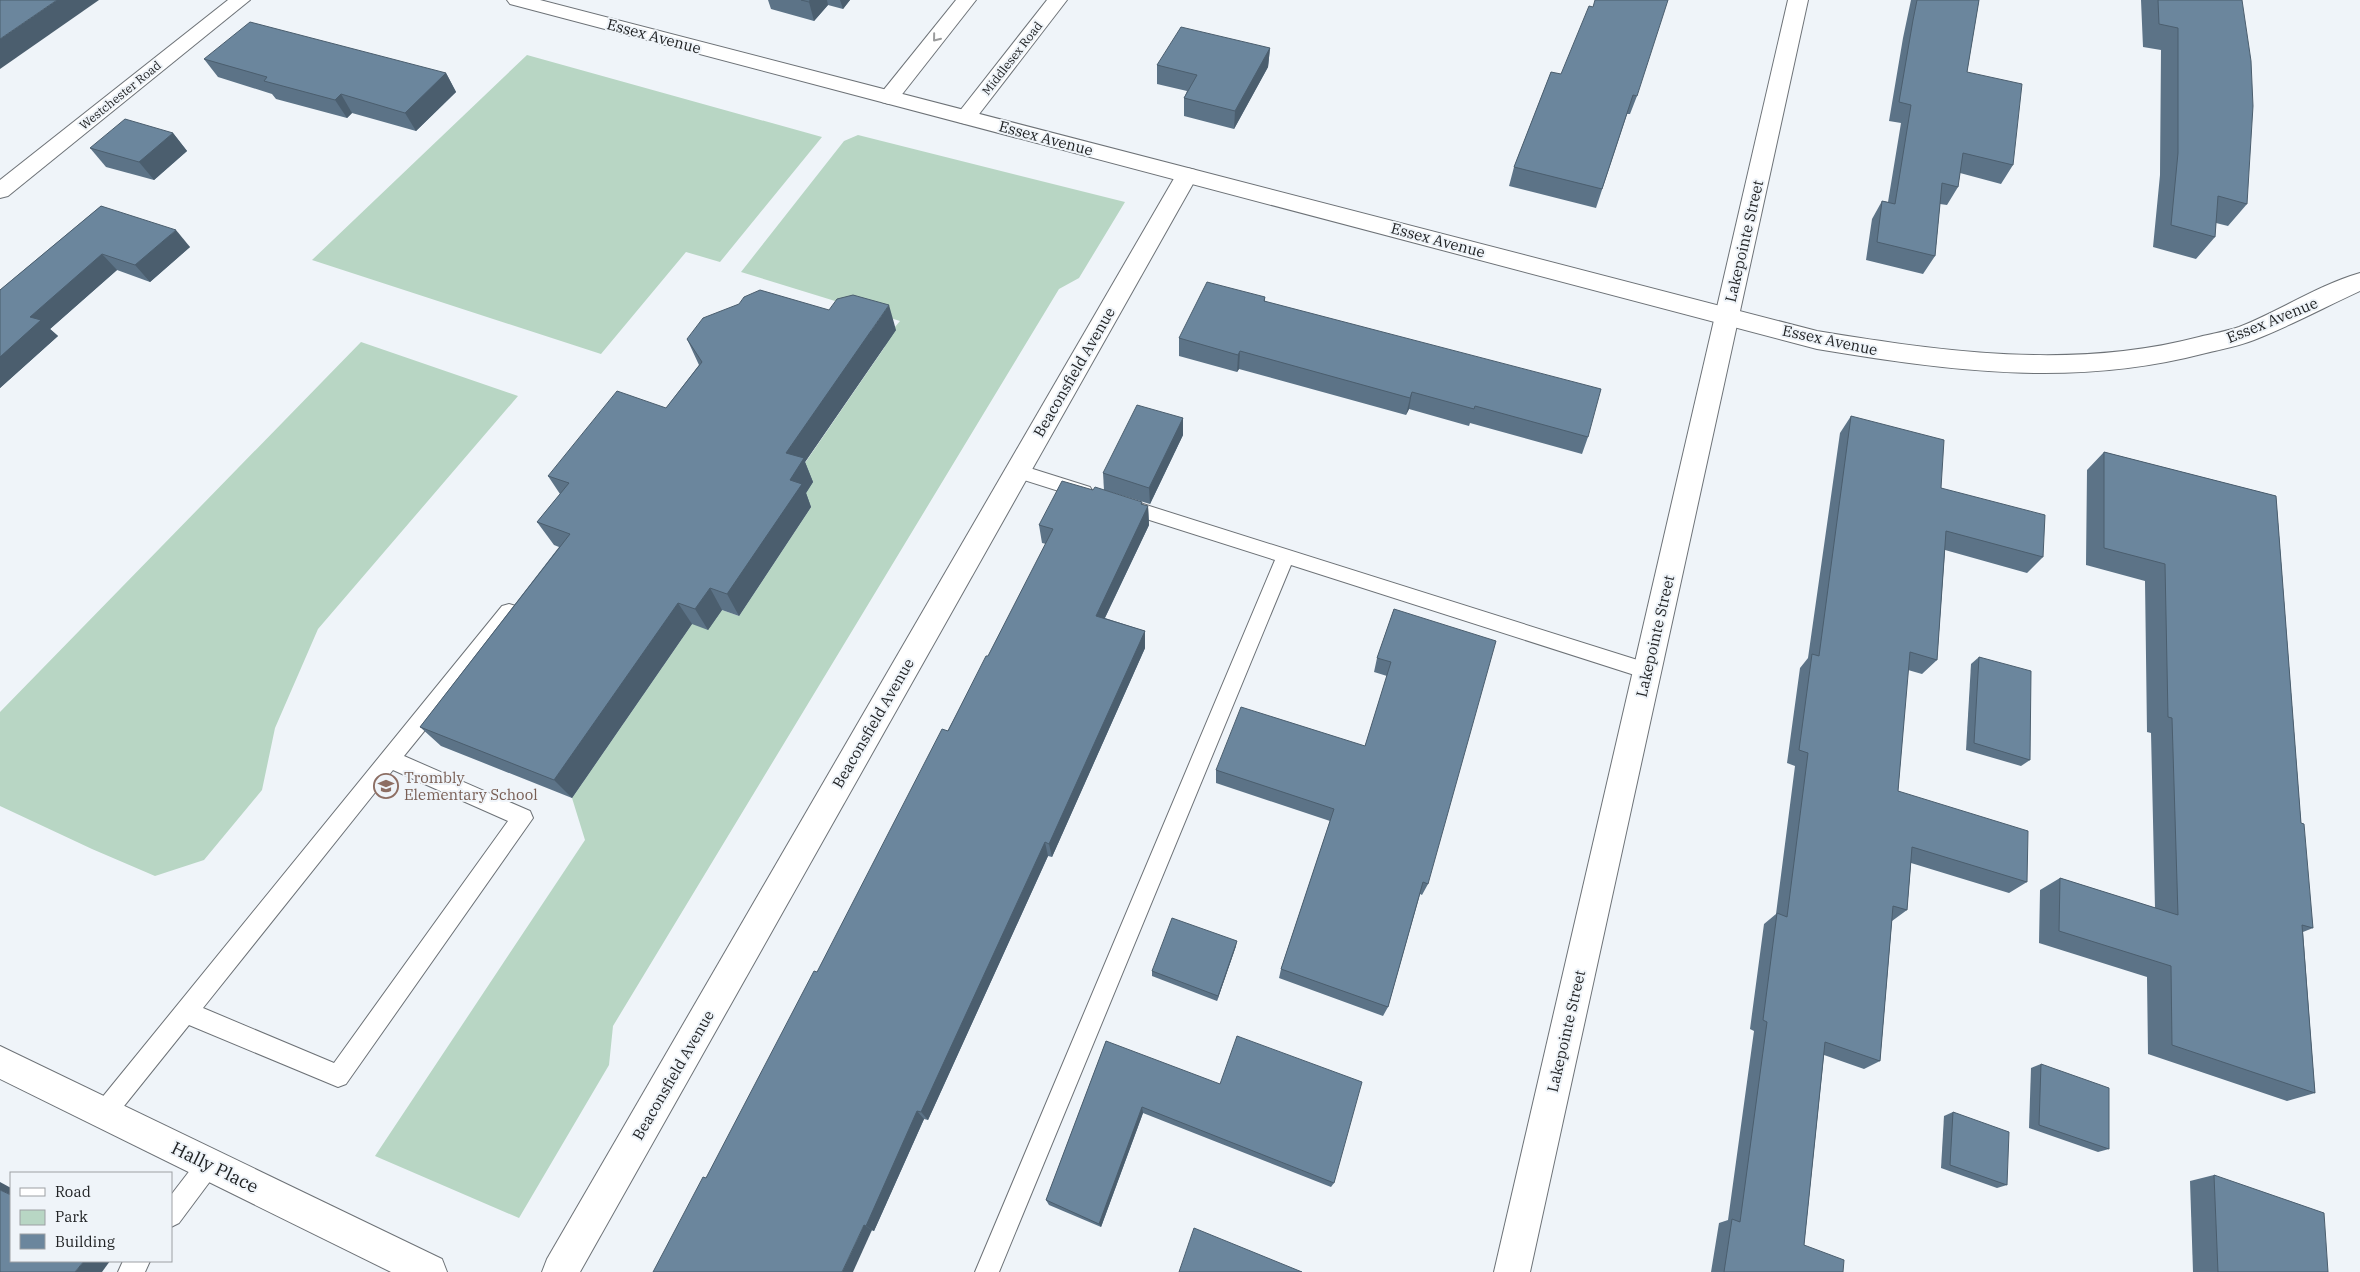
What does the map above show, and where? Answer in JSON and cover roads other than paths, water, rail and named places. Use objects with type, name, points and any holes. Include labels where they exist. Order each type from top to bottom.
[{"type":"street","name":"Westchester Road","points":[[0,191],[240,0]]},
{"type":"street","name":"Essex Avenue","points":[[517,0],[1817,340],[1920,357],[2024,365],[2109,363],[2173,354],[2244,334],[2360,282]]},
{"type":"street","points":[[889,96],[966,0]]},
{"type":"street","name":"Middlesex Road","points":[[966,117],[1057,0]]},
{"type":"street","name":"Lakepointe Street","points":[[1512,1272],[1798,0]]},
{"type":"street","name":"Beaconsfield Avenue","points":[[560,1272],[1187,174]]},
{"type":"street","name":"Hally Place","points":[[0,1062],[429,1272]]},
{"type":"lane","points":[[1017,471],[1647,671]]},
{"type":"lane","points":[[987,1272],[1286,556]]},
{"type":"lane","points":[[104,1113],[517,603]]},
{"type":"lane","points":[[186,1012],[338,1076],[523,818],[389,759]]},
{"type":"lane","points":[[172,1214],[208,1164]]},
{"type":"place","name":"Trombly Elementary School","points":[[386,786]]}]
